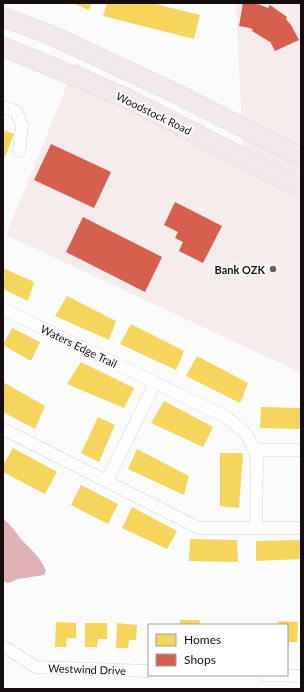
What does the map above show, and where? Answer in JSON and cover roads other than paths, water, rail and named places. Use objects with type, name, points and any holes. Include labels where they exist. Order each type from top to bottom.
[{"type":"main road","points":[[3,17],[51,35],[173,92],[301,157]]},
{"type":"main road","name":"Woodstock Road","points":[[3,47],[122,96],[301,187]]},
{"type":"street","points":[[3,107],[16,111],[22,126],[18,151]]},
{"type":"street","name":"Waters Edge Trail","points":[[3,309],[228,418],[246,434],[257,454],[256,528]]},
{"type":"street","points":[[107,481],[155,383]]},
{"type":"street","points":[[3,429],[200,528],[301,528]]},
{"type":"street","points":[[255,450],[301,450]]},
{"type":"street","name":"Westwind Drive","points":[[6,648],[36,667],[148,671]]},
{"type":"street","points":[[288,676],[301,676]]},
{"type":"place","name":"Bank OZK","points":[[273,269]]}]
